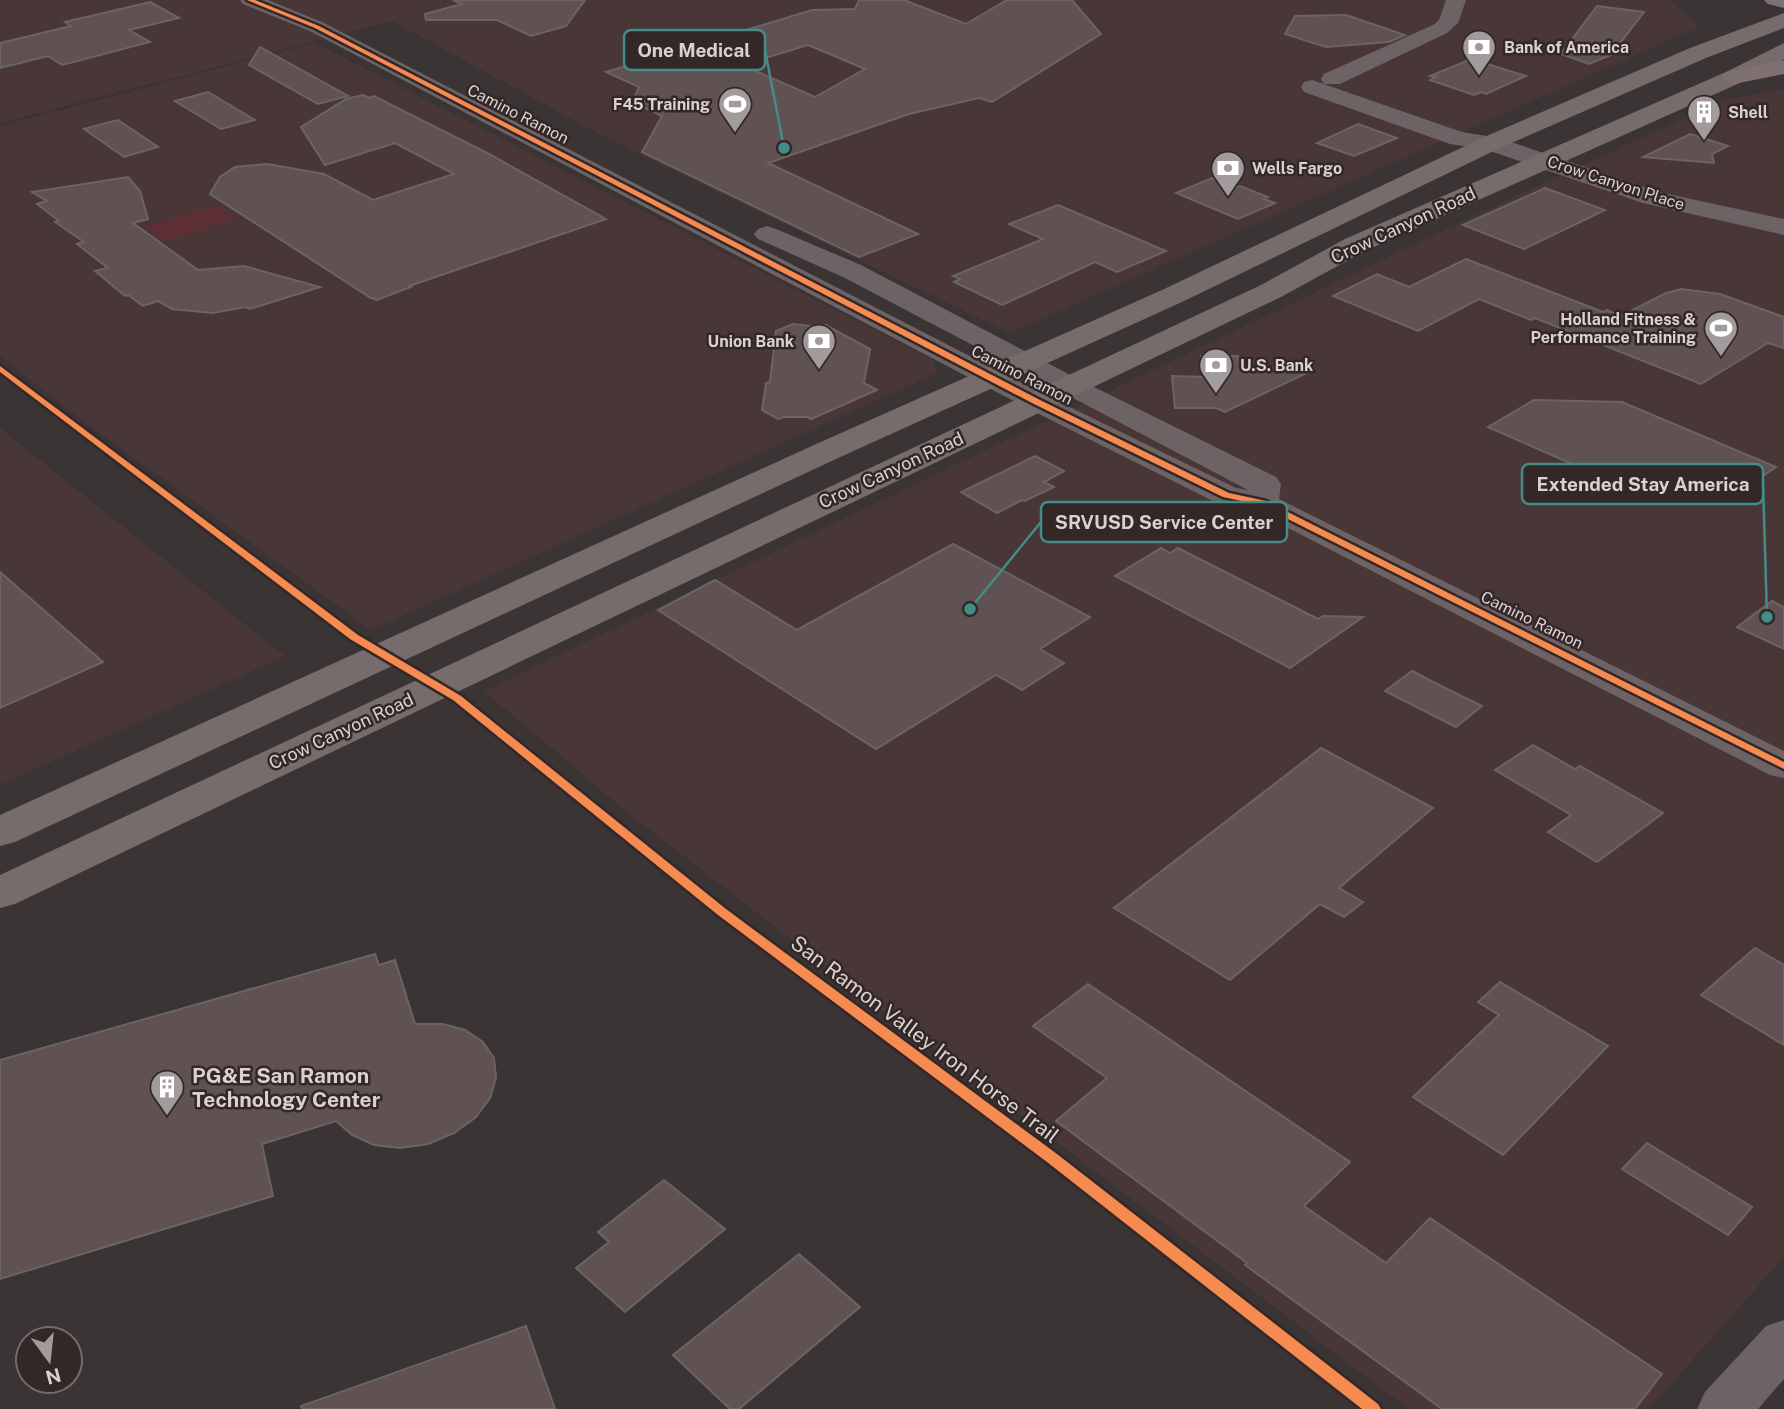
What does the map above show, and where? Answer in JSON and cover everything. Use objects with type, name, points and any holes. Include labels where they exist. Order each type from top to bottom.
[{"type":"highway","points":[[1775,0],[1784,2]]},
{"type":"highway","points":[[1734,77],[1784,67]]},
{"type":"main road","name":"Crow Canyon Road","points":[[0,832],[1172,296],[1491,143],[1698,53],[1784,20]]},
{"type":"main road","name":"Crow Canyon Road","points":[[0,893],[1270,291],[1355,245],[1734,77],[1784,50]]},
{"type":"street","name":"Camino Ramon","points":[[250,0],[317,27],[1037,402],[1226,495],[1263,503],[1784,766]]},
{"type":"street","name":"Camino Ramon","points":[[303,0],[580,138]]},
{"type":"street","name":"Crow Canyon Place","points":[[1456,0],[1448,23],[1440,29],[1322,83],[1458,139],[1491,143],[1652,198],[1784,227]]},
{"type":"street","name":"Camino Ramon","points":[[746,223],[852,271],[1070,386],[1265,484],[1263,503]]},
{"type":"street","points":[[1728,1408],[1784,1342]]},
{"type":"shaded area","points":[[0,0],[1670,0],[1699,27],[1010,333],[608,139],[392,21],[0,123]]},
{"type":"shaded area","points":[[315,43],[933,360],[937,373],[371,630],[86,423],[0,356],[0,126]]},
{"type":"shaded area","points":[[1784,89],[1784,1257],[1649,1409],[1409,1409],[881,1009],[627,812],[484,691],[1545,182],[1727,99]]},
{"type":"shaded area","points":[[214,206],[235,219],[165,241],[144,227]]},
{"type":"shaded area","points":[[0,428],[262,638],[285,656],[0,785]]},
{"type":"building","points":[[453,0],[585,0],[566,26],[531,36],[497,20],[426,20],[425,14],[462,4]]},
{"type":"building","points":[[859,0],[904,0],[966,24],[1007,0],[1072,0],[1101,34],[992,102],[979,98],[909,114],[768,163],[918,234],[859,257],[642,152],[662,116],[632,102],[639,87],[606,72],[642,61],[667,61],[683,68],[700,44],[812,10],[855,9]],"holes":[[[808,45],[865,69],[815,97],[742,65]]]},
{"type":"building","points":[[150,2],[179,18],[129,30],[150,42],[62,65],[48,56],[0,68],[0,43],[71,26],[65,22]]},
{"type":"building","points":[[1597,6],[1644,12],[1611,55],[1589,64],[1561,54]]},
{"type":"building","points":[[1346,15],[1405,35],[1389,42],[1326,47],[1285,34],[1295,16]]},
{"type":"building","points":[[260,47],[348,96],[318,104],[249,65]]},
{"type":"building","name":"Bank of America","points":[[1471,59],[1526,76],[1486,94],[1481,92],[1474,95],[1430,80],[1436,77],[1430,76]]},
{"type":"building","points":[[208,92],[255,120],[221,129],[175,101]]},
{"type":"building","points":[[363,95],[369,98],[374,96],[489,154],[606,219],[409,286],[411,287],[377,300],[210,194],[220,177],[235,167],[267,164],[324,174],[373,200],[454,174],[395,143],[325,165],[301,127],[346,99]]},
{"type":"building","points":[[118,120],[158,147],[124,157],[84,129]]},
{"type":"building","points":[[1358,124],[1397,138],[1354,156],[1317,143]]},
{"type":"building","points":[[1690,134],[1728,146],[1712,154],[1714,163],[1643,157]]},
{"type":"building","points":[[128,177],[140,191],[148,219],[133,223],[198,270],[244,266],[320,287],[250,309],[246,307],[212,313],[172,309],[158,301],[143,306],[128,295],[125,296],[95,271],[108,268],[77,244],[84,242],[55,222],[59,221],[37,204],[47,201],[32,192]]},
{"type":"building","name":"Wells Fargo","points":[[1212,178],[1268,197],[1264,199],[1275,203],[1238,219],[1176,193]]},
{"type":"building","points":[[1545,188],[1605,210],[1524,249],[1463,225]]},
{"type":"building","points":[[1058,205],[1166,251],[1117,272],[1095,262],[1002,305],[954,282],[960,279],[953,276],[1043,239],[1009,224]]},
{"type":"building","points":[[1466,259],[1603,312],[1607,310],[1621,316],[1666,293],[1681,289],[1720,294],[1784,317],[1784,348],[1768,343],[1701,384],[1535,318],[1531,320],[1479,299],[1418,331],[1333,296],[1377,274],[1409,287]]},
{"type":"building","name":"Union Bank","points":[[793,324],[819,327],[826,325],[870,349],[864,383],[877,390],[811,419],[778,419],[762,410],[766,383],[770,382],[776,331]]},
{"type":"building","name":"U.S. Bank","points":[[1201,356],[1238,356],[1241,367],[1315,369],[1225,412],[1216,408],[1175,408],[1172,376],[1206,377]]},
{"type":"building","points":[[1534,400],[1622,402],[1776,467],[1734,496],[1640,494],[1488,427]]},
{"type":"building","points":[[1035,456],[1064,471],[1044,482],[1054,487],[997,513],[961,492]]},
{"type":"building","points":[[953,544],[1090,617],[1040,649],[1064,663],[1022,690],[996,675],[876,749],[658,610],[715,580],[797,630]]},
{"type":"building","points":[[1161,548],[1170,553],[1178,548],[1318,619],[1323,616],[1363,617],[1290,668],[1115,576]]},
{"type":"building","points":[[0,572],[103,662],[0,708]]},
{"type":"building","points":[[1772,601],[1784,607],[1784,649],[1737,627]]},
{"type":"building","points":[[1412,671],[1482,706],[1456,727],[1385,691]]},
{"type":"building","points":[[1533,745],[1575,769],[1580,766],[1663,813],[1597,862],[1548,832],[1571,815],[1495,770]]},
{"type":"building","points":[[1321,748],[1433,808],[1339,888],[1363,902],[1344,917],[1320,904],[1230,980],[1114,908]]},
{"type":"building","points":[[1755,948],[1784,965],[1784,1045],[1701,995]]},
{"type":"building","name":"PG&E San Ramon Technology Center","points":[[375,954],[379,965],[395,960],[415,1024],[443,1024],[465,1030],[483,1042],[494,1058],[496,1078],[490,1098],[476,1117],[454,1133],[428,1144],[400,1148],[374,1145],[352,1135],[336,1121],[262,1144],[273,1196],[0,1279],[0,1060]]},
{"type":"building","points":[[1500,982],[1608,1046],[1503,1155],[1413,1097],[1499,1015],[1478,1002]]},
{"type":"building","points":[[1088,984],[1350,1162],[1304,1206],[1386,1263],[1430,1218],[1662,1374],[1635,1409],[1442,1409],[1245,1265],[1247,1263],[1056,1121],[1107,1078],[1033,1026]]},
{"type":"building","points":[[1647,1143],[1752,1207],[1728,1235],[1622,1169]]},
{"type":"building","points":[[664,1180],[725,1229],[625,1312],[576,1268],[609,1242],[598,1232]]},
{"type":"building","points":[[799,1254],[860,1307],[739,1409],[730,1409],[673,1355]]},
{"type":"building","points":[[526,1326],[555,1409],[302,1409],[301,1406]]},
{"type":"cycle path","points":[[250,0],[317,27],[1037,402],[1226,495],[1263,503],[1784,766]]},
{"type":"cycle path","name":"San Ramon Valley Iron Horse Trail","points":[[0,368],[354,637],[457,698],[722,912],[1052,1158],[1373,1409]]},
{"type":"place","name":"Bank of America","points":[[1479,77]]},
{"type":"place","name":"F45 Training","points":[[735,134]]},
{"type":"place","name":"Shell","points":[[1704,142]]},
{"type":"place","name":"One Medical","points":[[784,148]]},
{"type":"place","name":"Wells Fargo","points":[[1228,198]]},
{"type":"place","name":"Holland Fitness & Performance Training","points":[[1721,358]]},
{"type":"place","name":"Union Bank","points":[[819,371]]},
{"type":"place","name":"U.S. Bank","points":[[1216,395]]},
{"type":"place","name":"SRVUSD Service Center","points":[[970,609]]},
{"type":"place","name":"Extended Stay America","points":[[1767,617]]},
{"type":"place","name":"PG&E San Ramon Technology Center","points":[[167,1117]]}]
